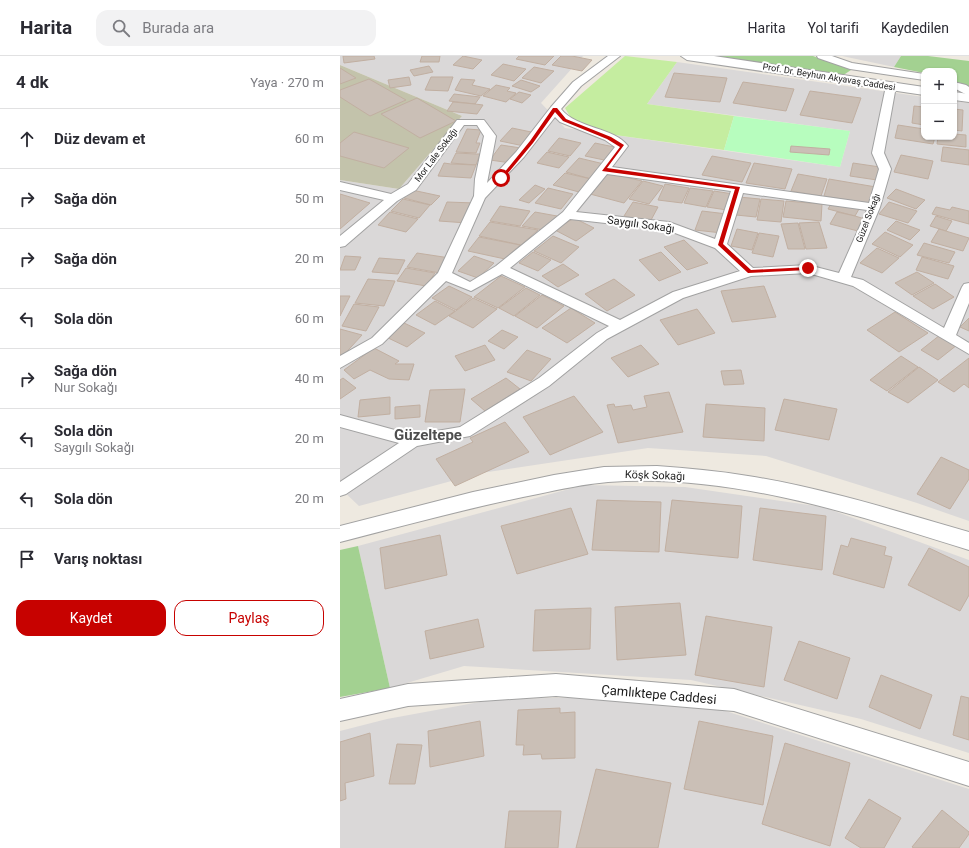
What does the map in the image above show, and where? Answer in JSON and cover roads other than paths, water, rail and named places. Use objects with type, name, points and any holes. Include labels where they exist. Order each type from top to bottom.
[{"type":"street","points":[[340,363],[377,341],[444,275],[480,196],[501,178],[532,142],[555,108],[578,84],[615,56]]},
{"type":"street","name":"Prof. Dr. Beyhun Akyavaş Caddesi","points":[[687,56],[921,91]]},
{"type":"street","points":[[711,56],[726,61]]},
{"type":"street","points":[[822,56],[850,66],[921,77]]},
{"type":"street","name":"Güzel Sokağı","points":[[842,279],[874,207],[885,169],[878,153],[891,86]]},
{"type":"street","points":[[957,86],[962,87],[969,93]]},
{"type":"street","points":[[957,96],[969,98]]},
{"type":"street","points":[[444,275],[470,287],[501,269],[567,215],[622,146],[609,138],[564,120],[555,108]]},
{"type":"street","name":"Mor Lale Sokağı","points":[[340,243],[393,198],[412,187],[461,122],[480,122],[490,136],[481,179],[480,196]]},
{"type":"street","points":[[604,170],[874,207]]},
{"type":"street","points":[[340,186],[393,198]]},
{"type":"street","points":[[720,245],[738,188]]},
{"type":"street","name":"Saygılı Sokağı","points":[[567,215],[669,226],[720,245],[750,272]]},
{"type":"street","points":[[340,490],[413,441],[464,432],[544,382],[602,336],[678,295],[750,272],[808,268],[858,283],[969,349]]},
{"type":"street","points":[[501,269],[620,326]]},
{"type":"street","points":[[948,336],[969,287]]},
{"type":"street","points":[[340,421],[413,441]]},
{"type":"street","name":"Köşk Sokağı","points":[[340,534],[512,490],[610,474],[678,475],[757,485],[842,503],[969,541]]},
{"type":"street","name":"Çamlıktepe Caddesi","points":[[340,710],[408,695],[556,685],[734,700],[969,774]]},
{"type":"district","name":"Güzeltepe","points":[[428,435]]}]
